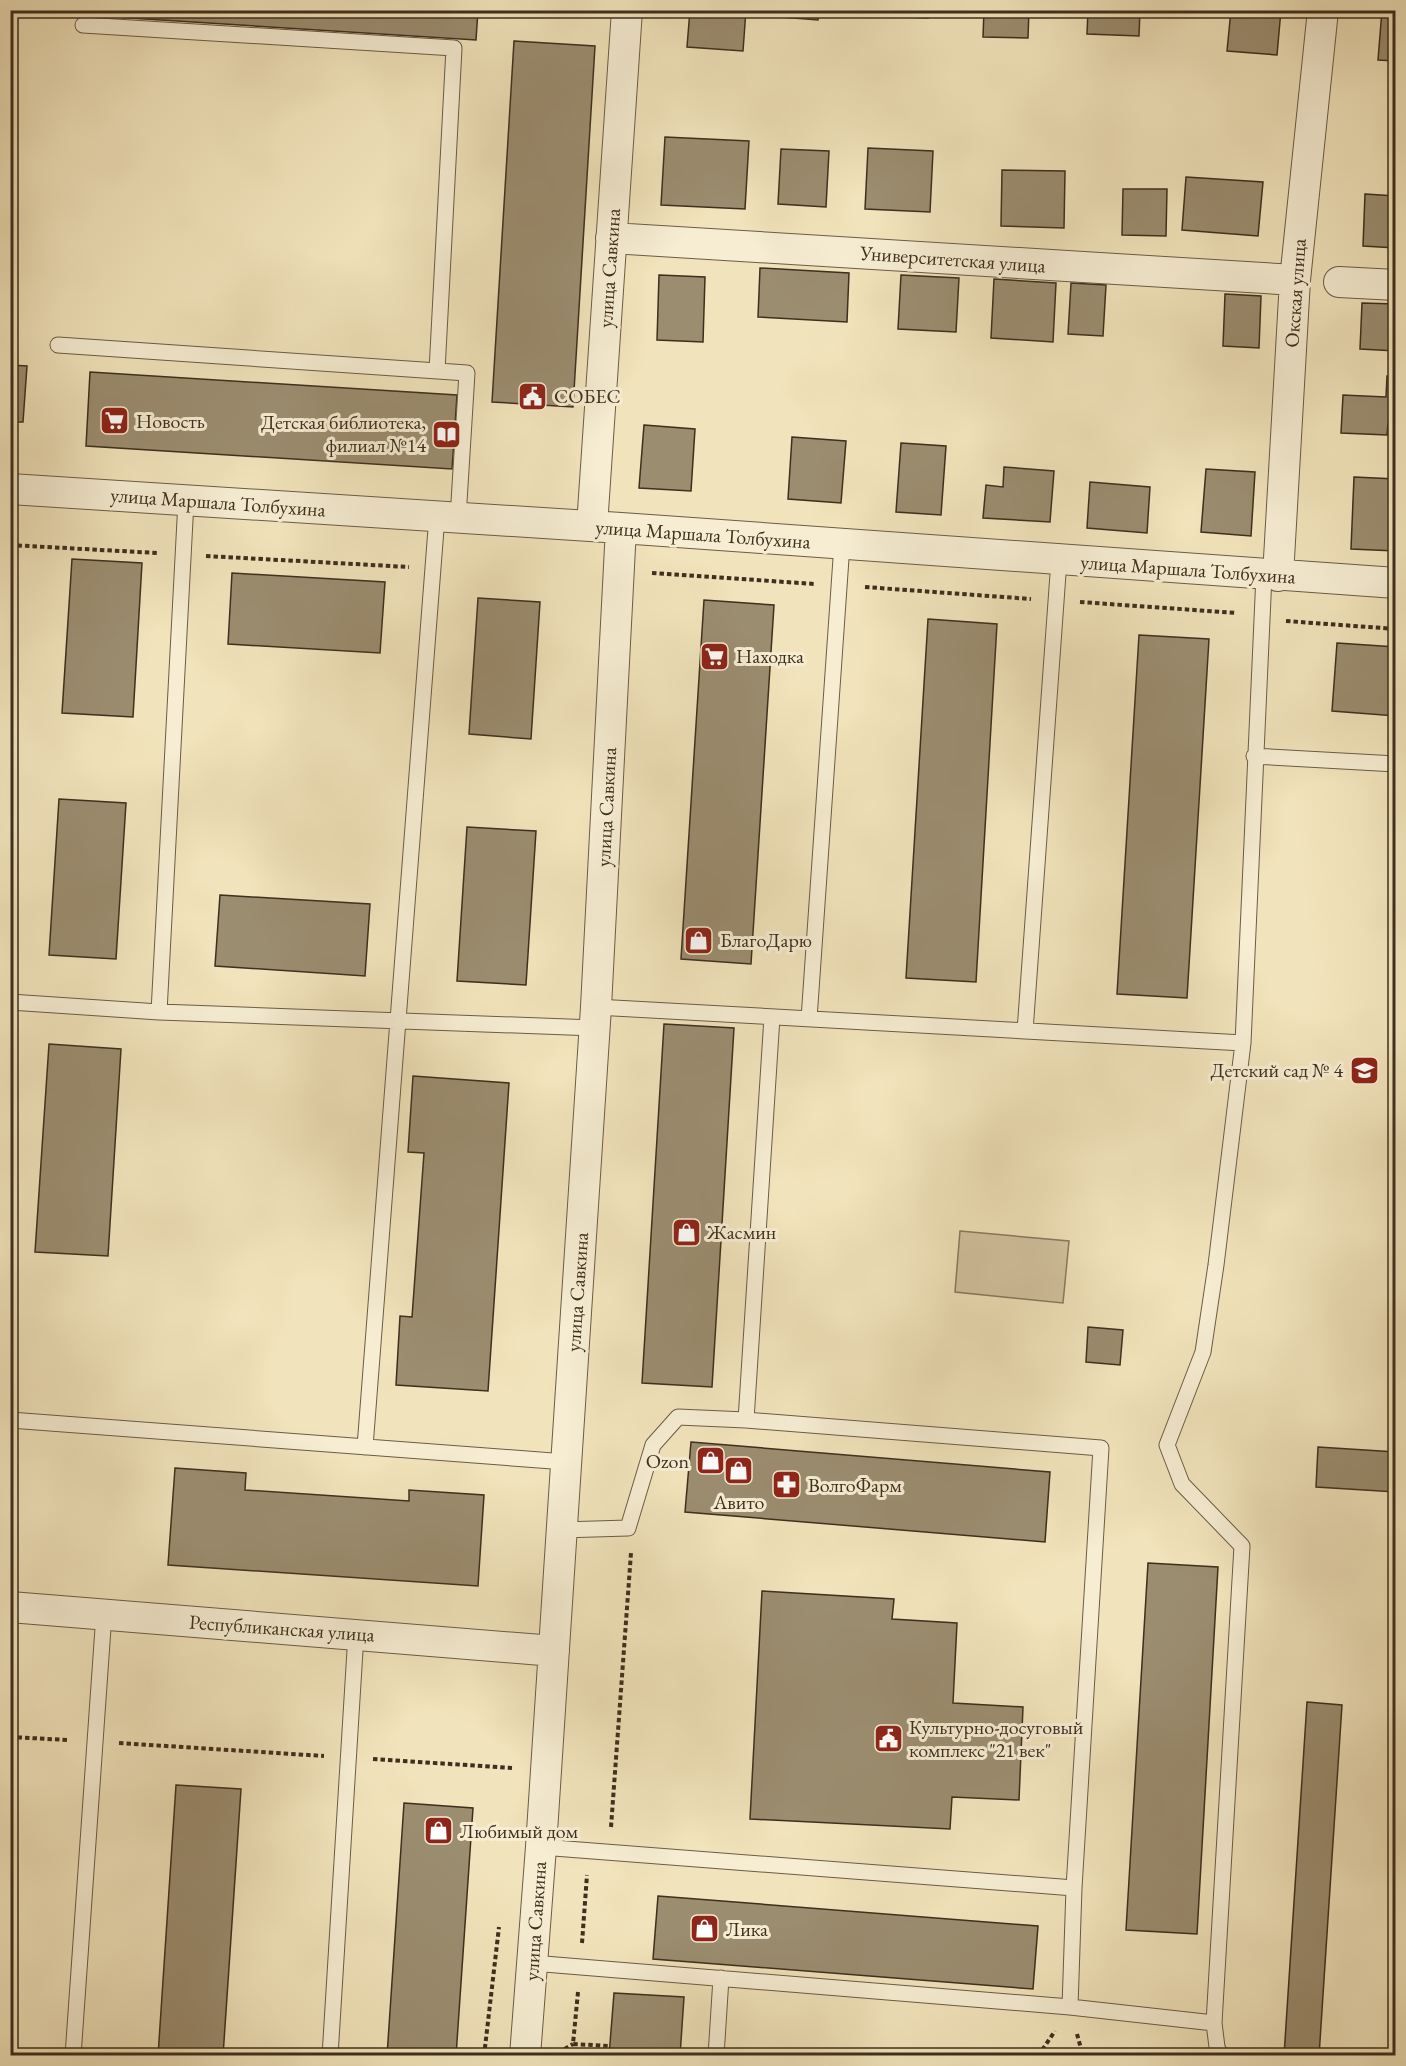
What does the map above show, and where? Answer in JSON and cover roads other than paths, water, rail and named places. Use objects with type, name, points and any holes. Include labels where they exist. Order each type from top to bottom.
[{"type":"street","name":"улица Савкина","points":[[525,2055],[541,1847],[595,1017],[619,570],[606,527],[611,237],[627,10]]},
{"type":"street","name":"Окская улица","points":[[1271,576],[1295,280],[1323,10]]},
{"type":"street","name":"Университетская улица","points":[[611,237],[1295,280]]},
{"type":"street","points":[[1339,282],[1395,285]]},
{"type":"street","name":"улица Маршала Толбухина","points":[[10,489],[606,527],[1395,583]]},
{"type":"street","name":"Республиканская улица","points":[[10,1607],[554,1651]]},
{"type":"lane","points":[[83,25],[454,48],[436,371]]},
{"type":"lane","points":[[58,345],[467,373],[447,517],[433,568],[400,1019],[365,1447]]},
{"type":"lane","points":[[159,1012],[186,501]]},
{"type":"lane","points":[[809,1019],[842,544]]},
{"type":"lane","points":[[1024,1031],[1059,560]]},
{"type":"lane","points":[[1221,2055],[1214,2023],[1242,1546],[1182,1484],[1167,1445],[1203,1352],[1243,1044],[1254,756],[1262,619],[1271,576]]},
{"type":"lane","points":[[1254,756],[1395,764]]},
{"type":"lane","points":[[10,1002],[159,1012],[400,1019],[772,1017],[1243,1044]]},
{"type":"lane","points":[[746,1420],[772,1017]]},
{"type":"lane","points":[[561,1530],[628,1528],[653,1445],[678,1417],[746,1420],[1101,1448],[1074,1888],[1070,2007]]},
{"type":"lane","points":[[10,1420],[566,1462]]},
{"type":"lane","points":[[73,2055],[104,1614]]},
{"type":"lane","points":[[330,2055],[356,1634]]},
{"type":"lane","points":[[541,1847],[1074,1888]]},
{"type":"lane","points":[[532,1963],[1070,2007],[1214,2023]]},
{"type":"lane","points":[[717,2055],[721,1978]]},
{"type":"place","name":"СОБЕС","points":[[533,396]]},
{"type":"place","name":"Новость","points":[[115,421]]},
{"type":"place","name":"Детская библиотека, филиал №14","points":[[447,434]]},
{"type":"place","name":"Находка","points":[[715,656]]},
{"type":"place","name":"БлагоДарю","points":[[699,940]]},
{"type":"place","name":"Детский сад № 4","points":[[1364,1070]]},
{"type":"place","name":"Жасмин","points":[[686,1232]]},
{"type":"place","name":"Ozon","points":[[710,1461]]},
{"type":"place","name":"Авито","points":[[739,1471]]},
{"type":"place","name":"ВолгоФарм","points":[[787,1485]]},
{"type":"place","name":"Культурно-досуговый комплекс \"21 век\"","points":[[888,1739]]},
{"type":"place","name":"Любимый дом","points":[[439,1831]]},
{"type":"place","name":"Лика","points":[[705,1929]]}]
